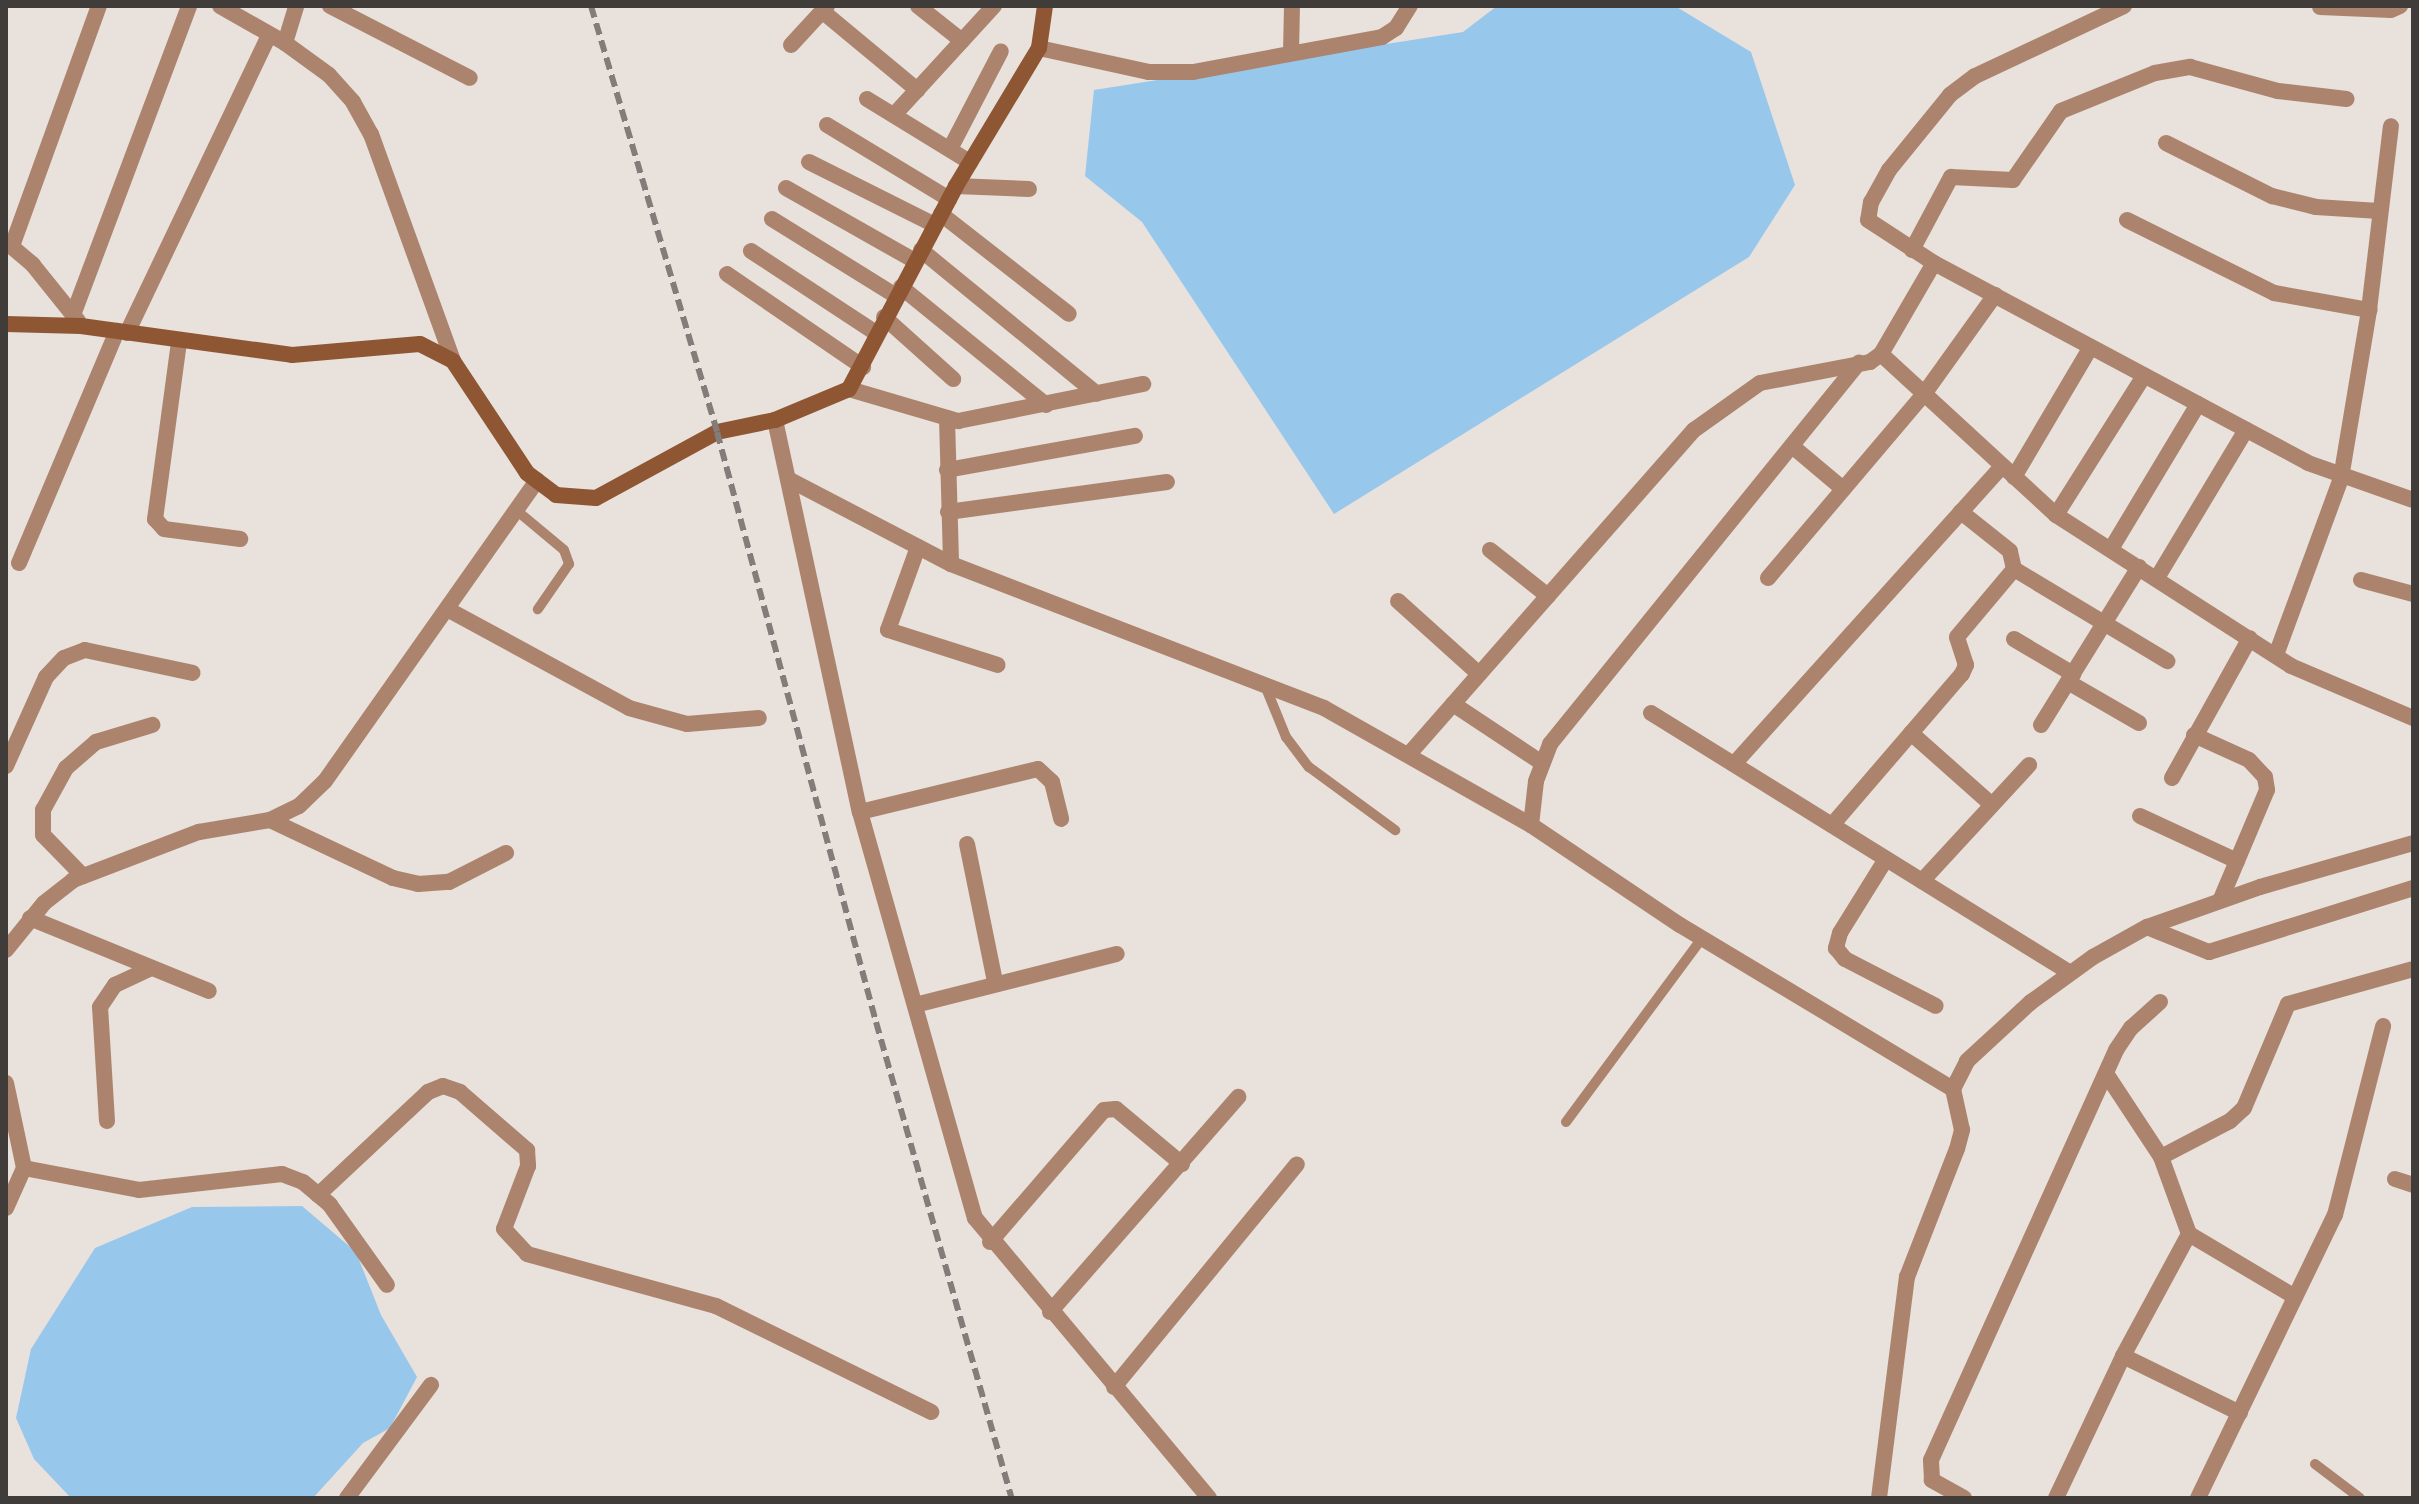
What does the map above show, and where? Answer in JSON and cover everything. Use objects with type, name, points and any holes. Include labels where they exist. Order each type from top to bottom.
[{"type":"street","points":[[77,320],[9,244],[99,6]]},
{"type":"street","points":[[77,320],[189,6]]},
{"type":"street","points":[[205,6],[222,9],[285,43],[329,75],[353,102],[371,134],[453,361],[537,480],[556,495],[596,498],[717,432],[775,420],[849,389],[945,206],[1039,48],[1045,6]]},
{"type":"street","points":[[285,43],[296,6]]},
{"type":"street","points":[[330,6],[470,78]]},
{"type":"street","points":[[918,6],[962,41]]},
{"type":"street","points":[[894,115],[994,6]]},
{"type":"street","points":[[1291,53],[1292,6]]},
{"type":"street","points":[[1039,48],[1170,74],[1382,37],[1396,28],[1410,6]]},
{"type":"street","points":[[2124,6],[1975,76],[1927,121],[1889,170],[1871,202],[1868,220],[1934,263],[2246,430],[2341,478],[2413,500]]},
{"type":"street","points":[[2320,7],[2391,10],[2400,6]]},
{"type":"street","points":[[791,45],[824,9],[917,90]]},
{"type":"street","points":[[19,563],[122,332],[269,35]]},
{"type":"street","points":[[950,149],[1001,51]]},
{"type":"street","points":[[1912,250],[1951,177],[2013,180],[2061,111],[2155,73],[2190,67],[2278,91],[2347,99]]},
{"type":"street","points":[[867,99],[970,162]]},
{"type":"street","points":[[827,125],[945,206],[1069,314]]},
{"type":"street","points":[[2276,655],[2341,478],[2369,310],[2391,126]]},
{"type":"street","points":[[2166,143],[2281,199],[2379,211]]},
{"type":"street","points":[[809,162],[945,206],[1029,189]]},
{"type":"street","points":[[786,188],[918,255],[1097,394]]},
{"type":"street","points":[[772,219],[898,291],[1046,405]]},
{"type":"street","points":[[2127,220],[2224,273],[2274,293],[2369,310]]},
{"type":"street","points":[[751,251],[880,325],[953,379]]},
{"type":"street","points":[[1410,753],[1718,408],[1760,383],[1859,363],[1881,354],[1934,263]]},
{"type":"street","points":[[727,274],[863,367]]},
{"type":"street","points":[[1768,578],[1924,394],[1995,295]]},
{"type":"street","points":[[6,324],[77,320],[179,342],[292,355],[420,344],[453,361]]},
{"type":"street","points":[[179,342],[155,519],[164,529],[240,539]]},
{"type":"street","points":[[1734,764],[1961,512],[2008,472],[2091,347]]},
{"type":"street","points":[[1881,354],[2056,515],[2276,655],[2413,718]]},
{"type":"street","points":[[1531,825],[1542,763],[1550,744],[1859,363]]},
{"type":"street","points":[[2056,515],[2144,376]]},
{"type":"street","points":[[849,389],[947,418],[986,419],[1143,384]]},
{"type":"street","points":[[2111,549],[2198,404]]},
{"type":"street","points":[[947,418],[951,564]]},
{"type":"street","points":[[775,420],[792,481],[860,812],[975,1218],[990,1242],[1209,1498]]},
{"type":"street","points":[[2157,578],[2246,430]]},
{"type":"street","points":[[947,470],[1135,436]]},
{"type":"street","points":[[1792,446],[1843,489]]},
{"type":"street","points":[[6,950],[30,918],[83,876],[199,832],[270,820],[299,806],[325,781],[537,480]]},
{"type":"street","points":[[792,481],[951,564],[1266,688],[1316,704],[1410,753],[1531,825],[1702,938],[1953,1089]]},
{"type":"street","points":[[948,512],[1167,482]]},
{"type":"street","points":[[1961,512],[2010,551],[2014,569],[2167,661]]},
{"type":"street","points":[[918,547],[888,630],[998,665]]},
{"type":"street","points":[[1490,550],[1548,596]]},
{"type":"street","points":[[2041,725],[2139,567]]},
{"type":"street","points":[[1832,825],[1962,674],[1966,665],[1957,637],[2014,569]]},
{"type":"street","points":[[2361,580],[2413,594]]},
{"type":"street","points":[[1398,601],[1479,674]]},
{"type":"street","points":[[447,609],[629,708],[687,724],[759,718]]},
{"type":"street","points":[[2172,778],[2250,638]]},
{"type":"street","points":[[2014,639],[2139,723]]},
{"type":"street","points":[[6,766],[46,677],[64,658],[85,650],[193,673]]},
{"type":"street","points":[[1453,704],[1542,763]]},
{"type":"street","points":[[1651,713],[2070,973]]},
{"type":"street","points":[[83,876],[43,835],[43,810],[66,768],[96,742],[152,725]]},
{"type":"street","points":[[1911,733],[1992,805]]},
{"type":"street","points":[[2194,735],[2249,760],[2265,777],[2267,790],[2221,899]]},
{"type":"street","points":[[1922,881],[2029,765]]},
{"type":"street","points":[[860,812],[1038,769],[1052,782],[1061,819]]},
{"type":"street","points":[[2140,816],[2237,861]]},
{"type":"street","points":[[270,820],[393,878],[418,884],[449,882],[506,853]]},
{"type":"street","points":[[1879,1498],[1907,1277],[1962,1130],[1953,1089],[1967,1061],[2070,973],[2147,927],[2221,899],[2413,843]]},
{"type":"street","points":[[967,844],[995,982]]},
{"type":"street","points":[[1886,859],[1840,933],[1836,948],[1845,959],[1936,1006]]},
{"type":"street","points":[[2147,927],[2209,952],[2413,888]]},
{"type":"street","points":[[30,918],[209,991]]},
{"type":"street","points":[[915,1005],[995,982],[1117,954]]},
{"type":"street","points":[[107,1121],[100,1007],[115,985],[151,968]]},
{"type":"street","points":[[2161,1157],[2230,1121],[2244,1108],[2288,1004],[2413,969]]},
{"type":"street","points":[[1964,1498],[1932,1480],[1931,1460],[2107,1075],[2131,1028],[2160,1002]]},
{"type":"street","points":[[2198,1498],[2346,1186],[2383,1026]]},
{"type":"street","points":[[2107,1075],[2161,1157],[2189,1234],[2295,1297]]},
{"type":"street","points":[[6,1083],[24,1168],[6,1208]]},
{"type":"street","points":[[318,1195],[428,1092],[443,1086],[460,1092],[527,1150],[528,1166],[504,1229],[527,1254],[716,1306],[931,1412]]},
{"type":"street","points":[[1050,1312],[1238,1097]]},
{"type":"street","points":[[990,1242],[1104,1110],[1116,1109],[1182,1164]]},
{"type":"street","points":[[1114,1387],[1297,1164]]},
{"type":"street","points":[[24,1168],[139,1190],[282,1174],[318,1195],[387,1285]]},
{"type":"street","points":[[2395,1179],[2413,1185]]},
{"type":"street","points":[[2056,1498],[2123,1356],[2189,1234]]},
{"type":"street","points":[[2123,1356],[2240,1413]]},
{"type":"street","points":[[347,1498],[431,1385]]},
{"type":"lane","points":[[516,510],[564,550],[569,564],[538,609]]},
{"type":"lane","points":[[1266,688],[1286,737],[1309,767],[1395,830]]},
{"type":"lane","points":[[1566,1122],[1702,938]]},
{"type":"lane","points":[[2315,1464],[2360,1498]]},
{"type":"water","points":[[1497,6],[1675,6],[1751,52],[1795,185],[1749,257],[1334,514],[1142,222],[1085,176],[1094,90],[1463,32]]},
{"type":"water","points":[[302,1206],[356,1252],[381,1315],[417,1377],[390,1428],[363,1443],[313,1498],[71,1498],[34,1459],[16,1418],[31,1349],[95,1248],[192,1207]]},
{"type":"railway","points":[[591,6],[717,432],[876,1022],[1012,1498]]}]
